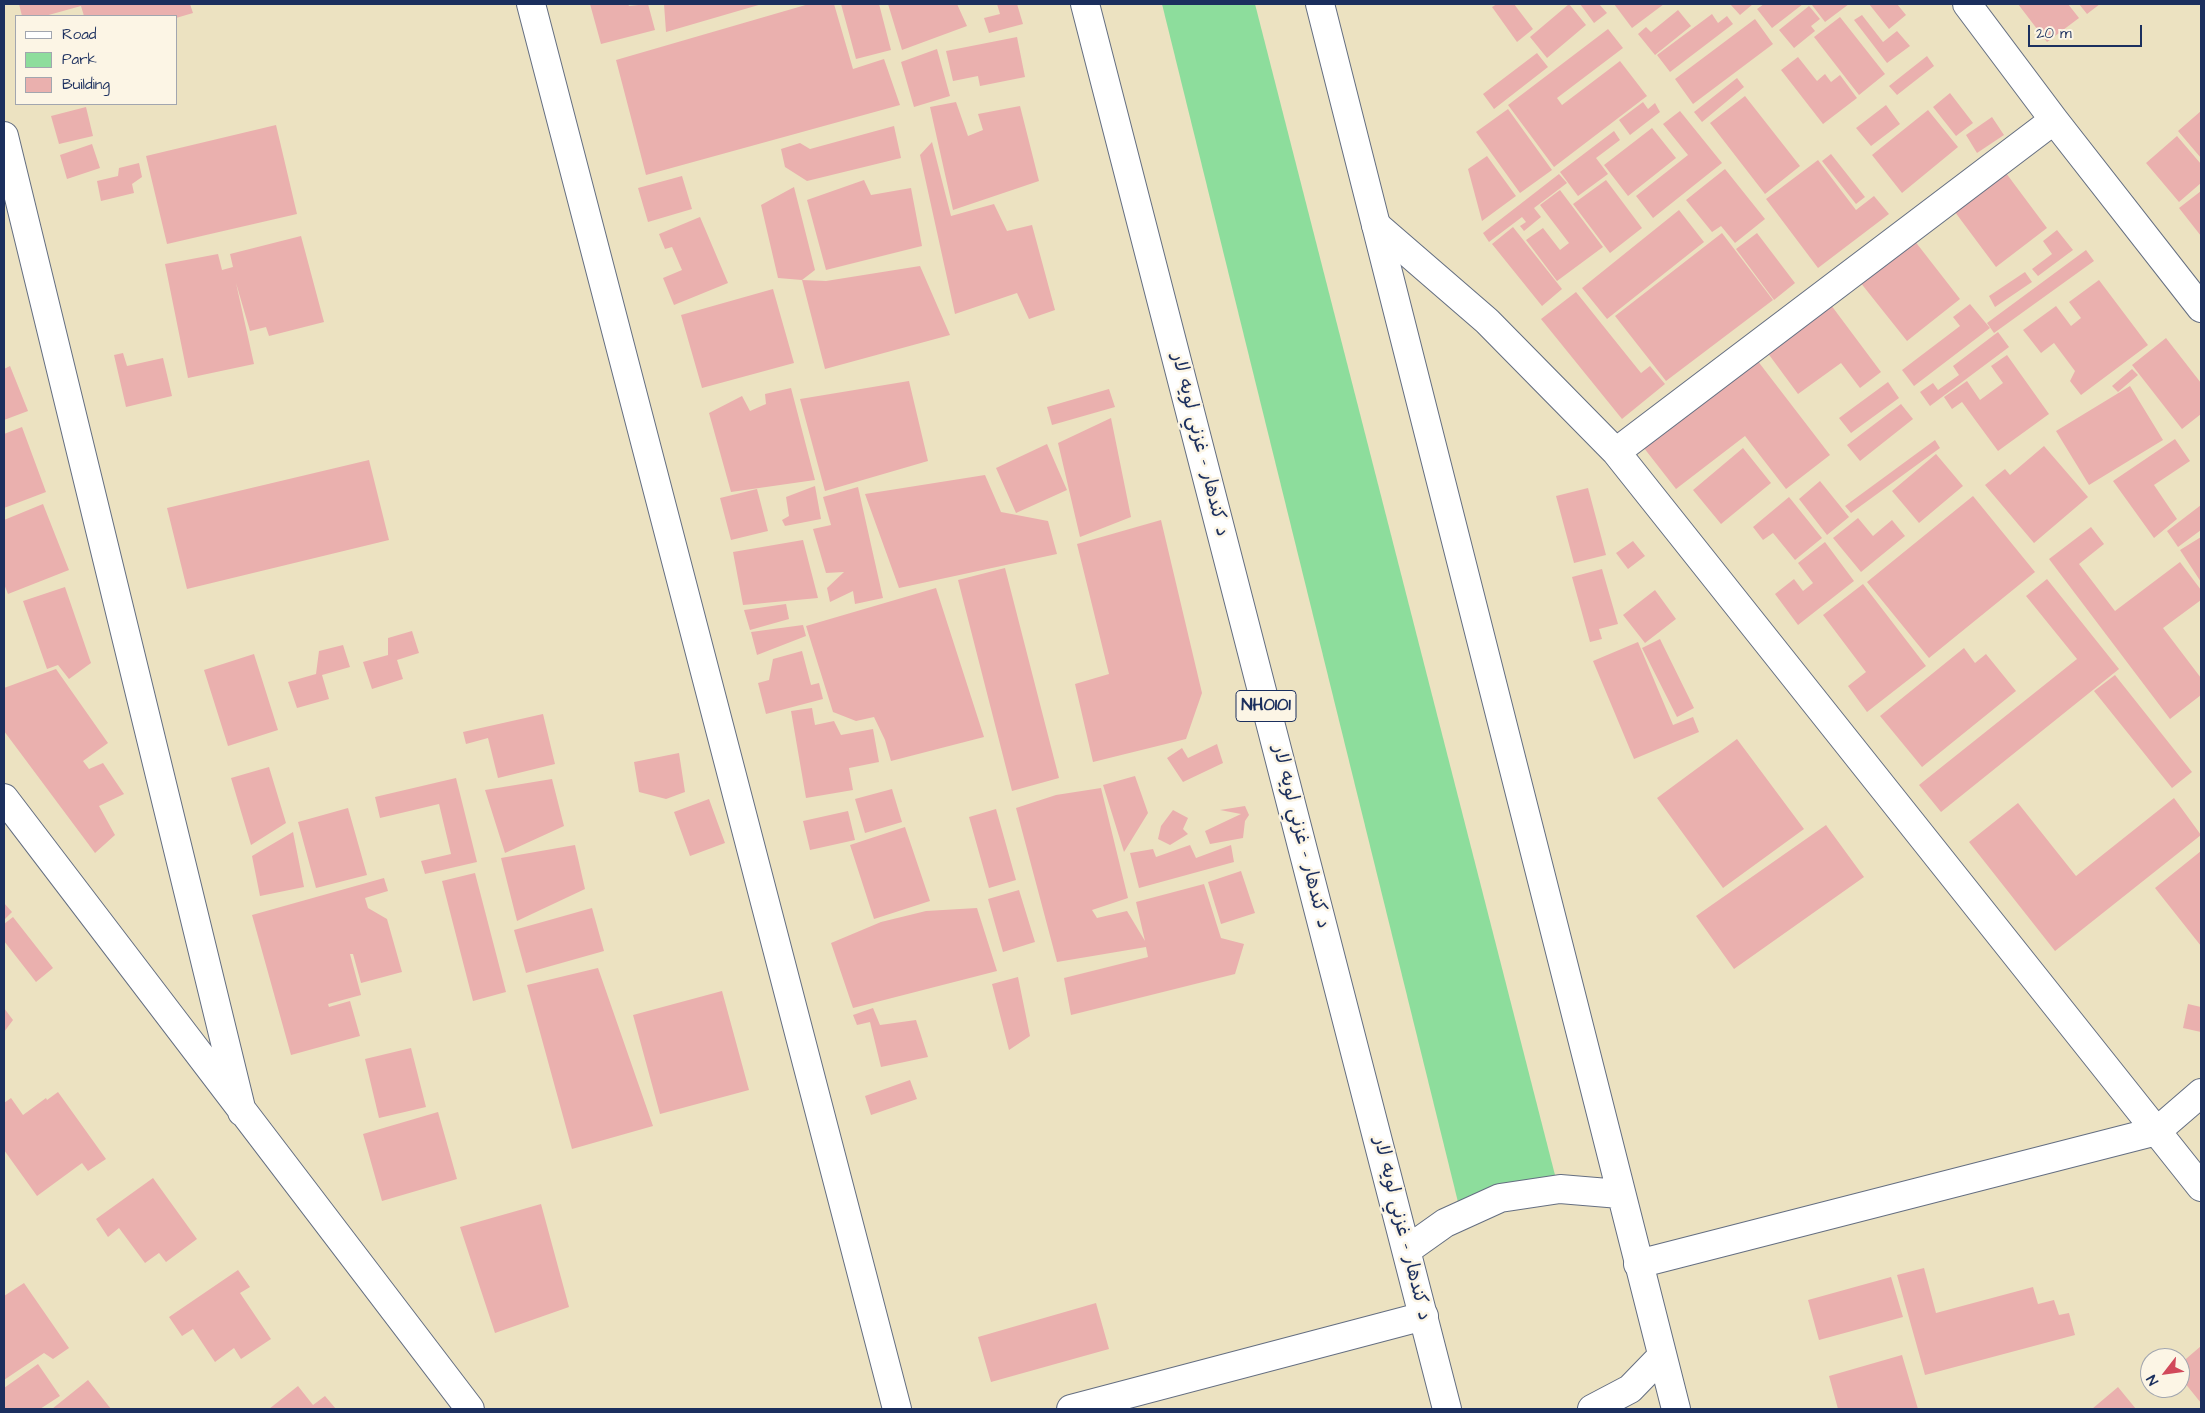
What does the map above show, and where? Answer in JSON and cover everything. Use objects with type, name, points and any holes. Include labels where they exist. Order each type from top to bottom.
[{"type":"main road","points":[[530,4],[897,1409]]},
{"type":"main road","name":"د کندهار - غزني لويه لار","points":[[1085,4],[1449,1409]]},
{"type":"main road","points":[[1320,4],[1676,1409]]},
{"type":"main road","points":[[1967,4],[2054,120],[2201,308]]},
{"type":"main road","points":[[1616,452],[2054,120]]},
{"type":"main road","points":[[4,136],[242,1112]]},
{"type":"main road","points":[[1376,225],[1487,322],[1616,452],[2201,1187]]},
{"type":"main road","points":[[4,798],[470,1409]]},
{"type":"main road","points":[[1638,1264],[2157,1131],[2201,1093]]},
{"type":"main road","points":[[1407,1250],[1445,1223],[1500,1198],[1560,1189],[1620,1194]]},
{"type":"main road","points":[[1071,1409],[1424,1316]]},
{"type":"main road","points":[[1592,1409],[1630,1389],[1662,1356]]},
{"type":"green space","points":[[1162,4],[1255,4],[1555,1175],[1458,1202]]},
{"type":"building","points":[[19,4],[190,4],[193,13],[178,17],[178,15],[84,15],[81,6],[49,15],[22,15]]},
{"type":"building","points":[[590,4],[628,4],[629,6],[648,4],[655,30],[601,44]]},
{"type":"building","points":[[664,4],[762,4],[666,32]]},
{"type":"building","points":[[809,4],[834,4],[853,69],[884,59],[900,105],[646,175],[616,60]]},
{"type":"building","points":[[841,4],[879,4],[891,50],[856,59]]},
{"type":"building","points":[[888,4],[957,4],[967,26],[902,50]]},
{"type":"building","points":[[997,4],[1017,4],[1023,24],[989,33],[984,18],[1000,14]]},
{"type":"building","points":[[1497,4],[1514,4],[1533,29],[1517,42],[1492,7]]},
{"type":"building","points":[[1569,4],[1586,25],[1547,58],[1530,37]]},
{"type":"building","points":[[1580,4],[1599,4],[1607,13],[1594,23]]},
{"type":"building","points":[[1614,4],[1664,4],[1632,28]]},
{"type":"building","points":[[1730,4],[1753,4],[1740,15]]},
{"type":"building","points":[[1764,4],[1803,4],[1772,28],[1757,9]]},
{"type":"building","points":[[1813,4],[1849,4],[1825,22]]},
{"type":"building","points":[[1869,4],[1897,4],[1906,15],[1889,29]]},
{"type":"building","points":[[2018,4],[2068,4],[2079,18],[2047,42]]},
{"type":"building","points":[[2079,4],[2100,4],[2087,14]]},
{"type":"building","points":[[1809,6],[1820,19],[1811,26],[1815,31],[1794,48],[1779,30]]},
{"type":"building","points":[[1678,10],[1691,26],[1655,55],[1638,34],[1646,27],[1651,32]]},
{"type":"building","points":[[1712,14],[1718,23],[1727,16],[1733,24],[1670,72],[1657,55]]},
{"type":"building","points":[[1862,15],[1883,42],[1897,31],[1910,46],[1887,63],[1854,20]]},
{"type":"building","points":[[1840,17],[1885,74],[1859,95],[1814,37]]},
{"type":"building","points":[[1755,19],[1773,44],[1693,104],[1675,79]]},
{"type":"building","points":[[1608,29],[1623,48],[1557,98],[1562,105],[1620,61],[1647,96],[1554,167],[1508,105]]},
{"type":"building","points":[[1017,37],[1025,77],[980,86],[978,76],[953,81],[946,51]]},
{"type":"building","points":[[937,49],[950,96],[914,107],[901,62]]},
{"type":"building","points":[[1537,53],[1548,67],[1494,109],[1483,94]]},
{"type":"building","points":[[1927,56],[1934,66],[1897,95],[1889,86]]},
{"type":"building","points":[[1798,57],[1817,81],[1825,74],[1831,82],[1840,75],[1857,98],[1823,124],[1781,70]]},
{"type":"building","points":[[1737,78],[1744,87],[1702,122],[1694,112]]},
{"type":"building","points":[[1950,93],[1973,123],[1956,136],[1933,107]]},
{"type":"building","points":[[1745,96],[1800,166],[1765,194],[1710,123]]},
{"type":"building","points":[[956,102],[968,136],[983,130],[978,114],[1020,106],[1039,181],[953,210],[930,107]]},
{"type":"building","points":[[1643,102],[1648,109],[1655,103],[1660,112],[1630,135],[1619,120]]},
{"type":"building","points":[[1886,105],[1900,124],[1871,146],[1856,128]]},
{"type":"building","points":[[86,107],[93,136],[59,144],[51,116]]},
{"type":"building","points":[[1508,109],[1552,170],[1520,193],[1476,132]]},
{"type":"building","points":[[1928,110],[1958,147],[1902,193],[1872,155]]},
{"type":"building","points":[[1680,111],[1722,163],[1653,218],[1636,196],[1688,155],[1663,124]]},
{"type":"building","points":[[2201,111],[2201,158],[2178,131]]},
{"type":"building","points":[[1992,117],[2004,135],[1977,153],[1966,135]]},
{"type":"building","points":[[276,125],[297,214],[167,244],[146,156]]},
{"type":"building","points":[[894,126],[901,158],[807,181],[785,167],[781,149],[800,143],[810,149]]},
{"type":"building","points":[[1652,128],[1676,158],[1628,196],[1604,165]]},
{"type":"building","points":[[1614,131],[1620,140],[1596,158],[1608,174],[1578,196],[1560,172]]},
{"type":"building","points":[[2177,136],[2201,164],[2201,183],[2179,202],[2146,163]]},
{"type":"building","points":[[932,142],[951,216],[994,204],[1007,231],[1032,225],[1055,310],[1029,319],[1017,293],[955,314],[920,155]]},
{"type":"building","points":[[92,144],[100,168],[67,179],[60,155]]},
{"type":"building","points":[[1831,154],[1865,197],[1856,204],[1822,161]]},
{"type":"building","points":[[1487,156],[1516,196],[1482,221],[1468,169]]},
{"type":"building","points":[[1818,160],[1856,210],[1874,196],[1889,214],[1818,268],[1766,199]]},
{"type":"building","points":[[139,163],[142,177],[132,184],[134,193],[101,201],[97,181],[118,176],[119,168]]},
{"type":"building","points":[[1725,169],[1765,219],[1735,243],[1721,226],[1712,232],[1686,200]]},
{"type":"building","points":[[2006,173],[2047,228],[1996,267],[1955,212]]},
{"type":"building","points":[[1559,174],[1567,183],[1534,208],[1541,217],[1524,231],[1520,226],[1526,222],[1522,217],[1489,242],[1483,233]]},
{"type":"building","points":[[682,176],[692,209],[648,222],[638,188]]},
{"type":"building","points":[[864,180],[871,195],[911,188],[922,246],[826,270],[807,200]]},
{"type":"building","points":[[1606,180],[1642,228],[1610,253],[1573,204]]},
{"type":"building","points":[[794,187],[815,270],[802,280],[778,278],[761,205]]},
{"type":"building","points":[[1560,190],[1603,247],[1557,281],[1526,240],[1543,228],[1560,250],[1569,243],[1540,205]]},
{"type":"building","points":[[2201,191],[2201,236],[2179,208]]},
{"type":"building","points":[[1679,210],[1704,242],[1607,319],[1582,288]]},
{"type":"building","points":[[700,217],[728,283],[674,305],[663,278],[682,270],[672,247],[665,249],[659,234]]},
{"type":"building","points":[[1513,227],[1562,289],[1542,306],[1492,244]]},
{"type":"building","points":[[2057,230],[2073,250],[2038,276],[2032,269],[2052,254],[2043,241]]},
{"type":"building","points":[[1722,233],[1773,300],[1666,381],[1615,316]]},
{"type":"building","points":[[1757,233],[1795,283],[1774,300],[1736,249]]},
{"type":"building","points":[[301,236],[324,322],[269,336],[266,327],[250,331],[236,283],[254,364],[188,378],[165,264],[218,254],[222,270],[233,267],[230,254]]},
{"type":"building","points":[[1914,240],[1960,299],[1907,341],[1860,282]]},
{"type":"building","points":[[2086,250],[2094,261],[1994,333],[1987,323]]},
{"type":"building","points":[[920,266],[950,335],[825,369],[802,280],[826,281]]},
{"type":"building","points":[[2025,272],[2032,282],[1995,307],[1989,296]]},
{"type":"building","points":[[2099,280],[2148,345],[2081,395],[2070,381],[2075,371],[2054,343],[2041,353],[2023,330],[2056,306],[2071,326],[2081,318],[2069,302]]},
{"type":"building","points":[[773,289],[794,363],[702,388],[681,315]]},
{"type":"building","points":[[1576,292],[1641,373],[1650,366],[1665,384],[1622,419],[1541,319]]},
{"type":"building","points":[[1970,304],[1990,328],[1914,386],[1902,370],[1960,326],[1953,317]]},
{"type":"building","points":[[1831,305],[1881,372],[1860,388],[1841,363],[1798,394],[1767,352]]},
{"type":"building","points":[[1998,332],[2009,347],[1930,406],[1920,392],[1933,383],[1938,390],[1959,375],[1953,366]]},
{"type":"building","points":[[2166,338],[2201,383],[2201,414],[2182,429],[2132,365]]},
{"type":"building","points":[[123,353],[127,366],[163,358],[172,396],[126,407],[114,355]]},
{"type":"building","points":[[2007,355],[2049,414],[1998,451],[1962,402],[1952,409],[1944,397],[1967,381],[1980,400],[2003,383],[1991,366]]},
{"type":"building","points":[[1757,360],[1830,455],[1786,489],[1745,436],[1676,489],[1644,448]]},
{"type":"building","points":[[10,366],[28,411],[4,420],[4,369]]},
{"type":"building","points":[[2132,369],[2138,375],[2118,392],[2112,386]]},
{"type":"building","points":[[909,381],[928,461],[825,491],[800,399]]},
{"type":"building","points":[[1888,382],[1899,398],[1851,433],[1839,418]]},
{"type":"building","points":[[2130,386],[2163,440],[2089,485],[2056,431]]},
{"type":"building","points":[[791,388],[815,480],[731,492],[709,413],[742,396],[750,411],[766,404],[765,394]]},
{"type":"building","points":[[1109,389],[1115,407],[1052,425],[1047,407]]},
{"type":"building","points":[[1901,404],[1913,419],[1860,461],[1847,445]]},
{"type":"building","points":[[1111,418],[1131,517],[1080,537],[1058,443]]},
{"type":"building","points":[[22,427],[46,492],[4,508],[4,434]]},
{"type":"building","points":[[2175,439],[2190,461],[2154,485],[2177,519],[2154,538],[2113,481]]},
{"type":"building","points":[[1935,440],[1940,448],[1851,513],[1845,506]]},
{"type":"building","points":[[1047,444],[1067,490],[1016,513],[996,468]]},
{"type":"building","points":[[2044,446],[2088,497],[2034,543],[1985,485],[2005,469],[2010,475]]},
{"type":"building","points":[[1743,448],[1771,483],[1721,524],[1693,490]]},
{"type":"building","points":[[1936,454],[1963,486],[1919,523],[1892,491]]},
{"type":"building","points":[[369,460],[389,540],[187,589],[167,508]]},
{"type":"building","points":[[985,475],[1001,512],[1048,521],[1057,554],[899,588],[865,494]]},
{"type":"building","points":[[1820,481],[1849,517],[1827,535],[1799,499]]},
{"type":"building","points":[[815,486],[821,519],[785,526],[782,520],[789,516],[786,497]]},
{"type":"building","points":[[858,487],[883,598],[855,604],[853,591],[830,602],[827,588],[844,572],[826,573],[813,529],[831,525],[823,497]]},
{"type":"building","points":[[1588,488],[1606,555],[1574,563],[1556,496]]},
{"type":"building","points":[[757,489],[768,531],[731,540],[720,498]]},
{"type":"building","points":[[1973,496],[2035,572],[1929,658],[1867,582]]},
{"type":"building","points":[[1789,497],[1822,538],[1795,560],[1773,533],[1763,540],[1753,527]]},
{"type":"building","points":[[43,504],[69,570],[8,594],[4,584],[4,520]]},
{"type":"building","points":[[2201,505],[2201,530],[2178,547],[2167,531]]},
{"type":"building","points":[[1858,518],[1873,536],[1892,520],[1905,536],[1861,572],[1833,538]]},
{"type":"building","points":[[1161,520],[1202,693],[1186,739],[1093,762],[1075,684],[1109,674],[1077,544]]},
{"type":"building","points":[[2091,527],[2104,544],[2079,564],[2115,611],[2180,562],[2201,590],[2201,600],[2163,628],[2201,678],[2201,695],[2170,719],[2049,559]]},
{"type":"building","points":[[2201,537],[2201,582],[2180,550]]},
{"type":"building","points":[[803,540],[818,598],[743,605],[733,552]]},
{"type":"building","points":[[1633,541],[1645,556],[1628,569],[1616,553]]},
{"type":"building","points":[[1825,542],[1854,581],[1798,625],[1775,594],[1794,579],[1803,591],[1813,583],[1798,563]]},
{"type":"building","points":[[1005,568],[1059,778],[1012,791],[958,580]]},
{"type":"building","points":[[1602,569],[1618,624],[1599,629],[1602,639],[1590,642],[1572,577]]},
{"type":"building","points":[[2047,579],[2119,669],[1941,812],[1919,785],[2077,659],[2026,596]]},
{"type":"building","points":[[1863,584],[1926,666],[1867,712],[1848,686],[1866,672],[1823,615]]},
{"type":"building","points":[[65,587],[91,663],[69,679],[58,665],[47,669],[23,601]]},
{"type":"building","points":[[936,588],[984,737],[891,761],[885,740],[874,717],[856,721],[833,712],[806,626]]},
{"type":"building","points":[[1655,590],[1676,619],[1645,643],[1623,615]]},
{"type":"building","points":[[786,604],[789,619],[750,630],[744,610]]},
{"type":"building","points":[[803,625],[806,636],[757,655],[751,632]]},
{"type":"building","points":[[412,631],[419,653],[397,660],[403,679],[372,689],[363,662],[388,655],[388,638]]},
{"type":"building","points":[[1660,639],[1694,708],[1677,717],[1642,648]]},
{"type":"building","points":[[1638,642],[1673,725],[1693,717],[1699,732],[1634,759],[1593,661]]},
{"type":"building","points":[[343,645],[350,667],[322,675],[329,699],[297,708],[288,682],[316,674],[319,651]]},
{"type":"building","points":[[1964,648],[1975,663],[1986,654],[2016,691],[1922,767],[1880,716]]},
{"type":"building","points":[[802,651],[811,685],[819,683],[823,699],[766,714],[758,683],[769,680],[773,659]]},
{"type":"building","points":[[254,654],[278,730],[228,746],[204,670]]},
{"type":"building","points":[[56,669],[108,743],[83,761],[89,769],[103,763],[124,794],[99,806],[115,835],[95,853],[4,731],[4,688]]},
{"type":"building","points":[[2115,675],[2192,772],[2172,788],[2094,691]]},
{"type":"building","points":[[812,708],[815,725],[834,721],[841,735],[873,729],[879,762],[849,768],[853,790],[806,798],[791,711]]},
{"type":"building","points":[[543,714],[555,764],[498,778],[488,738],[466,744],[463,732]]},
{"type":"building","points":[[1737,739],[1804,829],[1723,888],[1657,798]]},
{"type":"building","points":[[1217,744],[1223,763],[1183,782],[1167,758],[1182,748],[1188,758]]},
{"type":"building","points":[[679,753],[685,792],[666,799],[639,792],[634,762]]},
{"type":"building","points":[[269,767],[286,823],[251,845],[231,778]]},
{"type":"building","points":[[1135,776],[1148,813],[1124,852],[1103,785]]},
{"type":"building","points":[[456,778],[477,862],[425,874],[421,861],[451,854],[439,804],[380,818],[375,797]]},
{"type":"building","points":[[552,779],[564,826],[505,853],[485,790]]},
{"type":"building","points":[[1101,788],[1128,898],[1092,910],[1097,918],[1127,911],[1145,941],[1136,902],[1204,884],[1221,938],[1244,944],[1235,974],[1071,1015],[1064,978],[1148,957],[1146,947],[1057,962],[1016,808],[1056,795]]},
{"type":"building","points":[[892,789],[902,822],[865,833],[855,799]]},
{"type":"building","points":[[2174,798],[2201,835],[2055,951],[1969,842],[2018,803],[2076,876]]},
{"type":"building","points":[[709,799],[725,843],[690,856],[674,812]]},
{"type":"building","points":[[1245,806],[1249,815],[1245,821],[1243,838],[1210,844],[1205,831],[1241,814],[1220,810]]},
{"type":"building","points":[[348,808],[367,875],[316,888],[298,822]]},
{"type":"building","points":[[996,809],[1016,880],[989,888],[969,817]]},
{"type":"building","points":[[1173,810],[1188,818],[1183,829],[1188,834],[1170,845],[1158,839],[1161,826]]},
{"type":"building","points":[[848,811],[855,840],[810,850],[803,821]]},
{"type":"building","points":[[1826,825],[1864,877],[1734,969],[1696,916]]},
{"type":"building","points":[[905,827],[930,901],[874,919],[850,845]]},
{"type":"building","points":[[293,832],[304,887],[260,896],[252,856]]},
{"type":"building","points":[[575,845],[585,889],[517,921],[501,858]]},
{"type":"building","points":[[1190,845],[1196,858],[1231,845],[1234,862],[1139,888],[1130,853],[1153,849],[1156,857]]},
{"type":"building","points":[[2201,851],[2201,946],[2155,888]]},
{"type":"building","points":[[1241,871],[1255,913],[1221,924],[1208,882]]},
{"type":"building","points":[[475,873],[506,992],[473,1001],[442,881]]},
{"type":"building","points":[[384,878],[388,891],[365,898],[368,908],[387,919],[402,972],[361,983],[353,954],[350,954],[361,995],[328,1004],[329,1007],[350,1001],[360,1036],[291,1055],[252,915]]},
{"type":"building","points":[[1019,890],[1035,942],[1003,952],[988,899]]},
{"type":"building","points":[[4,903],[12,912],[4,920]]},
{"type":"building","points":[[592,908],[604,951],[526,973],[514,930]]},
{"type":"building","points":[[977,908],[997,971],[853,1008],[831,943],[881,922],[926,911]]},
{"type":"building","points":[[13,917],[53,968],[36,982],[4,941],[4,924]]},
{"type":"building","points":[[598,968],[653,1126],[572,1149],[527,985]]},
{"type":"building","points":[[1018,977],[1030,1036],[1009,1050],[992,984]]},
{"type":"building","points":[[722,991],[749,1090],[660,1114],[633,1015]]},
{"type":"building","points":[[2188,1004],[2201,1007],[2201,1032],[2183,1028]]},
{"type":"building","points":[[4,1008],[13,1020],[4,1032]]},
{"type":"building","points":[[873,1008],[880,1025],[916,1020],[928,1057],[881,1067],[870,1022],[857,1025],[853,1015]]},
{"type":"building","points":[[411,1048],[426,1107],[379,1118],[365,1059]]},
{"type":"building","points":[[910,1080],[917,1099],[871,1115],[865,1096]]},
{"type":"building","points":[[58,1092],[106,1159],[88,1171],[82,1163],[37,1196],[4,1150],[4,1103],[11,1098],[23,1115],[46,1098],[47,1100]]},
{"type":"building","points":[[438,1112],[457,1179],[382,1201],[363,1134]]},
{"type":"building","points":[[153,1178],[197,1239],[166,1262],[159,1253],[145,1263],[119,1228],[108,1237],[96,1219]]},
{"type":"building","points":[[541,1204],[569,1307],[495,1333],[460,1227]]},
{"type":"building","points":[[1924,1268],[1936,1313],[2033,1287],[2038,1304],[2054,1300],[2059,1315],[2069,1313],[2075,1335],[1925,1375],[1897,1275]]},
{"type":"building","points":[[238,1270],[250,1287],[240,1293],[271,1339],[241,1359],[234,1348],[215,1362],[193,1329],[182,1336],[169,1317]]},
{"type":"building","points":[[1891,1277],[1903,1317],[1819,1340],[1808,1300]]},
{"type":"building","points":[[24,1283],[69,1348],[53,1359],[44,1353],[4,1380],[4,1296]]},
{"type":"building","points":[[1096,1303],[1109,1349],[991,1382],[978,1337]]},
{"type":"building","points":[[2201,1346],[2201,1403],[2190,1389],[2190,1355]]},
{"type":"building","points":[[1902,1355],[1918,1409],[1838,1409],[1829,1376]]},
{"type":"building","points":[[38,1364],[60,1396],[40,1409],[4,1409],[4,1388]]},
{"type":"building","points":[[88,1380],[111,1409],[52,1409]]},
{"type":"building","points":[[298,1386],[313,1405],[325,1396],[336,1409],[269,1409]]},
{"type":"building","points":[[2118,1387],[2136,1409],[2092,1409]]}]
